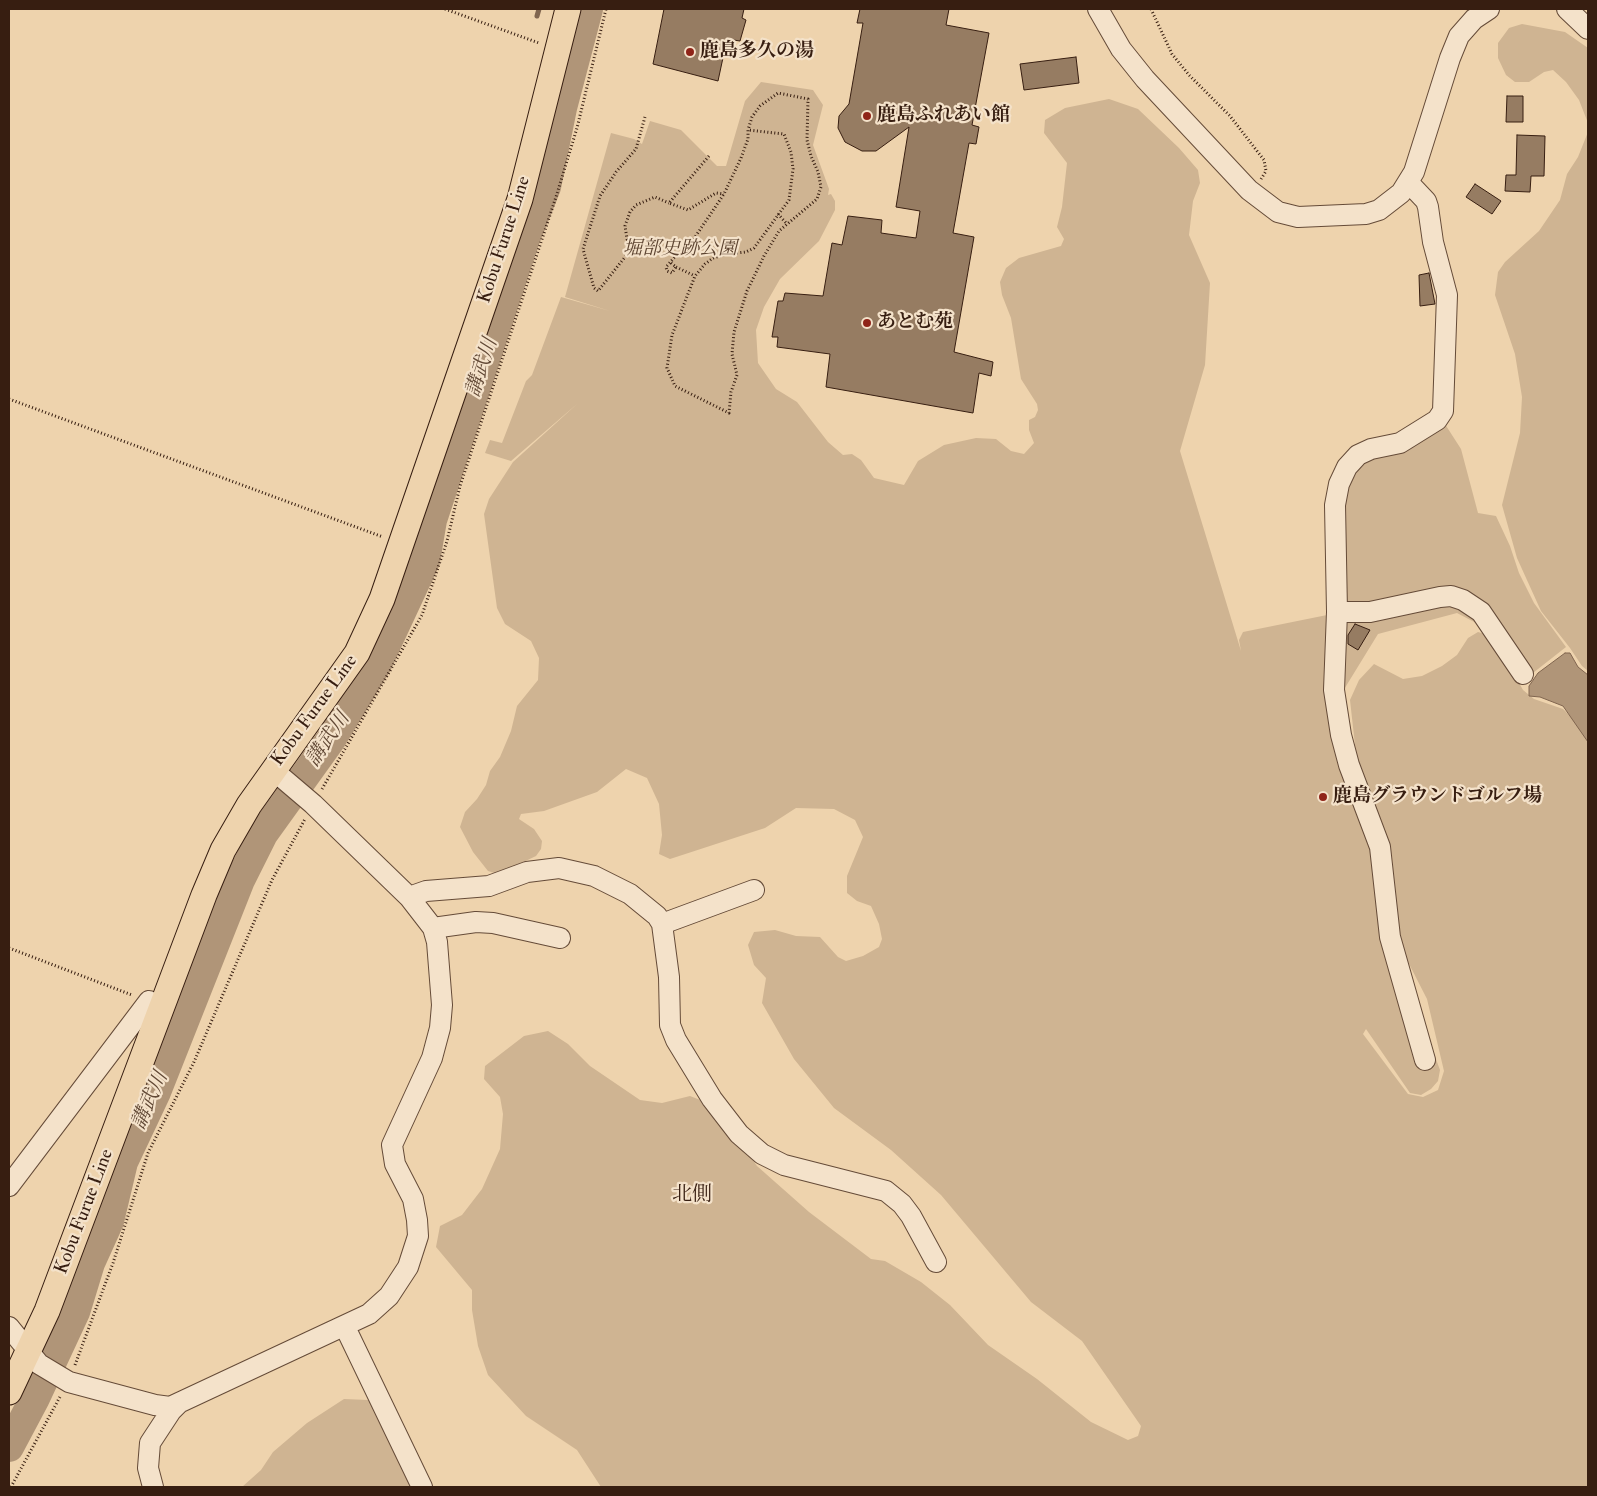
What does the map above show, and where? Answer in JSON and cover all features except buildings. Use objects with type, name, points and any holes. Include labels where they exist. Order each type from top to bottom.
[{"type":"main road","name":"Kobu Furue Line","points":[[9,1392],[34,1358],[100,1173],[204,895],[223,850],[249,805],[278,774],[357,653],[382,599],[520,199],[568,9]]},
{"type":"street","points":[[1098,9],[1121,49],[1145,79],[1249,190],[1278,212],[1298,217],[1366,214],[1379,210],[1401,193],[1409,183],[1459,36],[1474,19],[1489,9]]},
{"type":"street","points":[[1567,9],[1588,29]]},
{"type":"street","points":[[1409,183],[1426,201],[1433,242],[1448,294],[1443,411],[1437,420],[1400,443],[1371,449],[1358,455],[1343,474],[1335,505],[1337,612],[1334,690],[1341,735],[1380,847],[1390,937],[1425,1060]]},
{"type":"street","points":[[1337,612],[1370,612],[1451,596],[1463,600],[1481,612],[1523,674]]},
{"type":"street","points":[[9,1327],[34,1358],[68,1381],[163,1407],[179,1403],[345,1327],[369,1314],[384,1301],[408,1267],[415,1251],[418,1220],[413,1200],[395,1164],[392,1145],[432,1058],[440,1028],[442,1005],[440,958],[433,928],[409,898],[310,801],[278,774]]},
{"type":"street","points":[[409,898],[426,891],[489,886],[527,872],[559,868],[594,876],[610,882],[648,908],[662,924],[668,977],[670,1025],[676,1040],[712,1099],[739,1134],[762,1154],[784,1165],[886,1191],[902,1204],[911,1216],[936,1262]]},
{"type":"street","points":[[662,924],[754,890]]},
{"type":"street","points":[[433,928],[476,922],[494,923],[560,938]]},
{"type":"street","points":[[9,1186],[149,1001]]},
{"type":"street","points":[[345,1327],[422,1487]]},
{"type":"street","points":[[153,1487],[148,1468],[150,1443],[171,1411],[179,1403]]},
{"type":"path","points":[[445,9],[558,50]]},
{"type":"path","points":[[12,1487],[68,1381],[113,1263],[148,1153],[194,1062],[272,880],[310,801],[422,615],[447,541],[460,486],[577,128],[606,9]]},
{"type":"path","points":[[1152,9],[1172,54],[1189,75],[1230,116],[1264,160],[1266,171],[1249,190]]},
{"type":"path","points":[[676,267],[674,272],[668,272],[666,267],[674,258],[685,252],[724,194],[748,139],[748,130],[752,117],[771,97],[778,93],[808,99],[807,140],[821,187],[817,199],[780,231],[764,256],[747,292],[734,332],[732,354],[737,375],[729,413],[676,386],[667,368],[672,335],[695,276],[713,258],[746,252],[754,248],[789,200],[793,169],[791,152],[784,134],[748,130]]},
{"type":"path","points":[[645,118],[636,150],[616,172],[600,196],[583,249],[594,288],[598,291],[632,247],[627,239],[625,226],[630,212],[636,205],[655,197],[688,210],[716,194],[724,194]]},
{"type":"path","points":[[669,203],[708,156]]},
{"type":"path","points":[[778,214],[787,224]]},
{"type":"path","points":[[671,262],[676,267],[695,276]]},
{"type":"path","points":[[9,399],[402,544]]},
{"type":"path","points":[[9,948],[149,1001]]},
{"type":"green space","points":[[1522,24],[1565,32],[1588,48],[1588,123],[1579,100],[1566,82],[1553,70],[1544,72],[1529,82],[1515,82],[1506,75],[1498,58],[1498,43],[1509,28]]},
{"type":"green space","name":"堀部史跡公園","points":[[761,82],[813,90],[823,105],[813,145],[829,189],[828,195],[831,194],[835,201],[835,210],[819,241],[780,279],[764,307],[756,330],[758,363],[776,389],[797,402],[828,442],[843,455],[852,454],[861,460],[874,478],[904,485],[918,461],[944,445],[976,438],[996,439],[1011,451],[1024,454],[1034,443],[1029,430],[1029,420],[1035,417],[1038,410],[1037,404],[1021,379],[1011,318],[1002,295],[1000,282],[1006,268],[1019,258],[1061,246],[1064,239],[1057,227],[1062,207],[1067,163],[1044,133],[1045,120],[1065,108],[1109,99],[1138,109],[1179,148],[1198,170],[1200,183],[1193,201],[1189,235],[1210,283],[1205,365],[1180,451],[1241,651],[1239,640],[1243,632],[1332,614],[1337,504],[1350,469],[1443,421],[1461,449],[1478,513],[1496,516],[1510,546],[1519,573],[1534,603],[1566,647],[1524,680],[1478,624],[1457,613],[1378,634],[1343,691],[1351,754],[1403,970],[1440,1070],[1438,1081],[1431,1089],[1421,1095],[1410,1093],[1366,1029],[1363,1034],[1408,1094],[1423,1097],[1438,1090],[1444,1071],[1427,999],[1406,958],[1395,911],[1392,856],[1356,754],[1350,700],[1359,680],[1374,664],[1403,679],[1422,676],[1442,666],[1457,655],[1468,638],[1478,632],[1485,634],[1506,660],[1523,690],[1534,699],[1563,709],[1588,733],[1588,1487],[601,1487],[577,1450],[526,1416],[488,1375],[478,1346],[472,1310],[472,1290],[436,1247],[440,1226],[462,1215],[482,1189],[500,1149],[503,1114],[500,1097],[484,1079],[485,1066],[524,1036],[548,1031],[568,1044],[590,1066],[640,1100],[662,1103],[690,1096],[713,1105],[757,1166],[809,1212],[871,1259],[885,1261],[921,1282],[950,1305],[988,1345],[1037,1379],[1091,1422],[1128,1440],[1138,1436],[1141,1426],[1082,1341],[1031,1302],[941,1195],[891,1150],[834,1108],[794,1059],[762,1003],[766,978],[754,965],[748,945],[754,932],[775,930],[796,936],[820,937],[838,957],[846,961],[863,956],[879,947],[882,939],[879,924],[871,906],[857,901],[847,893],[847,876],[863,837],[855,820],[834,809],[796,808],[765,828],[670,859],[659,854],[662,835],[659,804],[647,778],[626,769],[597,792],[544,811],[521,814],[519,819],[534,829],[542,841],[541,849],[536,856],[498,874],[488,871],[473,852],[460,827],[465,812],[486,785],[490,771],[500,757],[511,731],[517,706],[538,680],[539,658],[531,641],[505,624],[497,608],[484,514],[489,499],[513,462],[577,404],[511,461],[485,453],[490,440],[502,443],[526,381],[532,375],[561,297],[610,311],[565,297],[611,133],[634,139],[642,144],[650,121],[681,130],[717,166],[726,166],[745,101]]},
{"type":"green space","points":[[1588,132],[1588,671],[1582,666],[1541,611],[1517,558],[1502,505],[1520,433],[1522,397],[1515,354],[1495,295],[1498,272],[1505,262],[1539,231],[1560,200],[1567,174],[1578,157]]},
{"type":"green space","points":[[344,1399],[368,1400],[383,1418],[413,1487],[242,1487],[261,1470],[273,1452],[307,1423]]},
{"type":"shaded area","points":[[1565,653],[1570,653],[1578,667],[1588,675],[1588,742],[1563,706],[1540,697],[1529,696],[1529,686],[1538,673]]},
{"type":"waterway","points":[[537,16],[539,9]]},
{"type":"waterway","name":"講武川","points":[[9,1447],[35,1398],[75,1312],[90,1263],[109,1221],[123,1162],[156,1092],[240,880],[263,834],[332,738],[377,664],[425,561],[432,520],[525,239],[546,187],[562,108],[588,9]]},
{"type":"place","name":"鹿島多久の湯","points":[[690,52]]},
{"type":"place","name":"鹿島ふれあい館","points":[[867,116]]},
{"type":"place","name":"あとむ苑","points":[[867,323]]},
{"type":"place","name":"鹿島グラウンドゴルフ場","points":[[1323,797]]},
{"type":"district","name":"北側","points":[[692,1196]]}]
